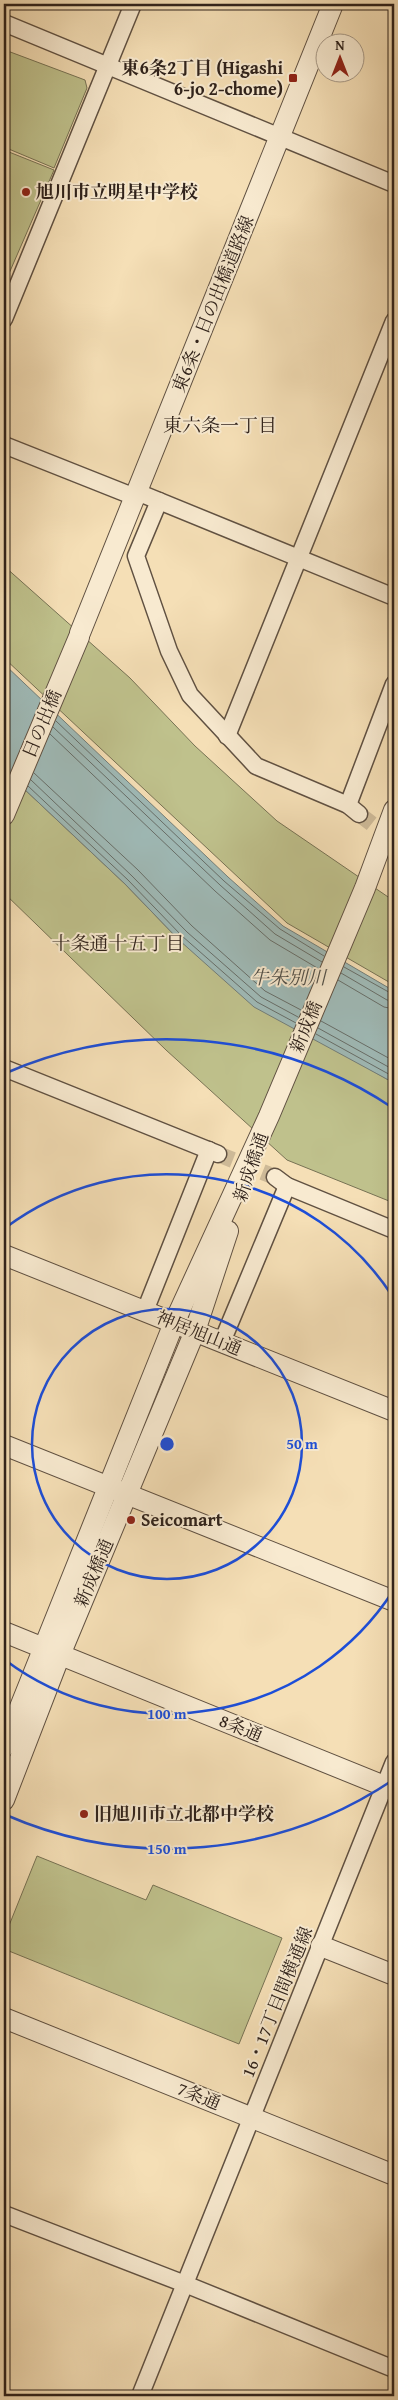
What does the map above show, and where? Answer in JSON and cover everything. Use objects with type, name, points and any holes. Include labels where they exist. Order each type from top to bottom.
[{"type":"street","points":[[4,319],[133,4]]},
{"type":"street","name":"東6条・日の出橋道路線","points":[[79,635],[333,4]]},
{"type":"street","points":[[4,23],[394,184]]},
{"type":"street","points":[[227,736],[394,321]]},
{"type":"street","points":[[4,445],[136,495],[159,501],[394,597]]},
{"type":"street","points":[[159,501],[136,556],[169,652],[190,695],[256,766],[353,809],[394,684]]},
{"type":"street","name":"日の出橋","points":[[4,815],[79,635]]},
{"type":"street","name":"新成橋","points":[[269,1116],[366,886],[394,810]]},
{"type":"street","points":[[4,1068],[214,1152],[145,1311]]},
{"type":"street","name":"新成橋通","points":[[4,1800],[108,1487],[174,1323],[269,1116]]},
{"type":"street","name":"新成橋通","points":[[4,1747],[127,1495],[195,1331],[269,1116]]},
{"type":"street","points":[[222,1342],[281,1182],[394,1230]]},
{"type":"street","name":"神居旭山通","points":[[4,1255],[394,1411]]},
{"type":"street","points":[[4,1445],[394,1601]]},
{"type":"street","name":"8条通","points":[[4,1632],[390,1788]]},
{"type":"street","name":"16・17丁目間横通線","points":[[140,2396],[321,1946],[390,1788],[394,1762]]},
{"type":"street","points":[[321,1946],[394,1976]]},
{"type":"street","name":"7条通","points":[[4,2018],[394,2174]]},
{"type":"street","points":[[4,2214],[186,2284],[394,2369]]},
{"type":"green space","points":[[5,50],[85,80],[87,88],[54,168],[4,147]]},
{"type":"green space","points":[[4,150],[54,170],[4,285]]},
{"type":"green space","points":[[4,566],[130,678],[195,746],[277,821],[394,901],[394,985],[287,923],[4,658]]},
{"type":"green space","points":[[4,770],[125,884],[179,940],[212,967],[341,1053],[394,1083],[394,1203],[287,1160],[166,1050],[4,893]]},
{"type":"green space","points":[[37,1856],[146,1900],[153,1885],[282,1938],[239,2044],[4,1949],[4,1938]]},
{"type":"water","name":"牛朱別川","points":[[4,664],[228,877],[283,926],[394,991],[394,1083],[254,1007],[179,940],[125,884],[4,770]]},
{"type":"tunnel","points":[[359,814],[394,841]]},
{"type":"tunnel","points":[[218,1154],[275,1177]]},
{"type":"place","name":"東6条2丁目 (Higashi 6-jo 2-chome)","points":[[293,78]]},
{"type":"place","name":"旭川市立明星中学校","points":[[26,192]]},
{"type":"place","name":"Seicomart","points":[[131,1520]]},
{"type":"place","name":"旧旭川市立北都中学校","points":[[84,1814]]},
{"type":"district","name":"東六条一丁目","points":[[220,425]]},
{"type":"district","name":"十条通十五丁目","points":[[118,943]]}]
